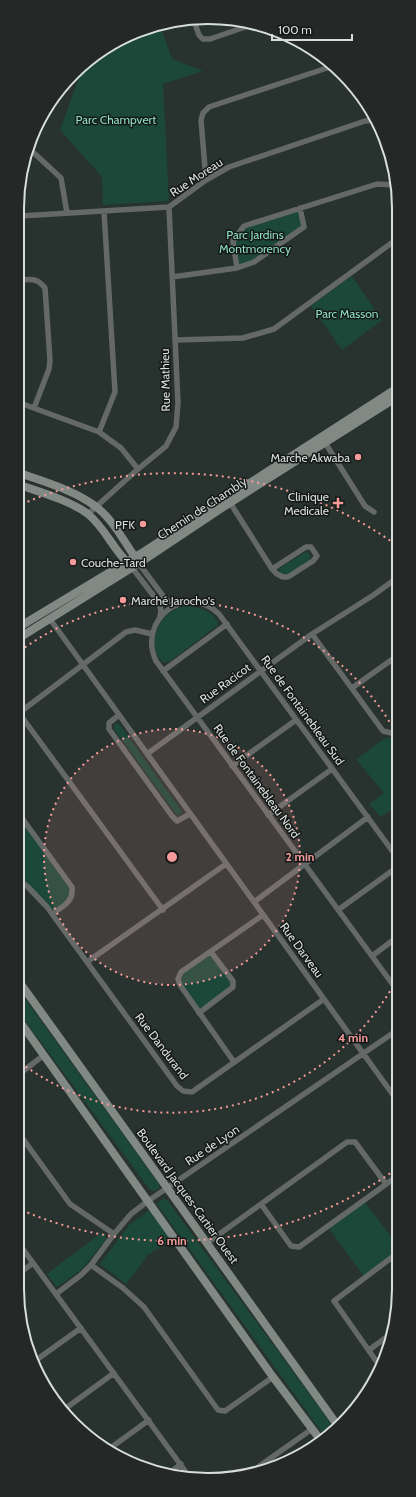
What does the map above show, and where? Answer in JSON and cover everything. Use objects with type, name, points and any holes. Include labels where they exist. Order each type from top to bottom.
[{"type":"main road","name":"Chemin de Chambly","points":[[324,440],[392,392]]},
{"type":"main road","name":"Chemin de Chambly","points":[[24,635],[228,500],[324,440],[392,400]]},
{"type":"main road","points":[[24,475],[80,496],[96,507],[108,519],[133,562]]},
{"type":"main road","points":[[24,487],[73,505],[88,514],[100,527],[119,554],[133,562]]},
{"type":"main road","name":"Chemin de Chambly","points":[[24,624],[133,562]]},
{"type":"main road","name":"Boulevard Jacques-Cartier Ouest","points":[[24,988],[335,1422]]},
{"type":"main road","points":[[24,1027],[273,1377],[318,1437]]},
{"type":"street","points":[[195,24],[199,35],[203,39],[210,39],[243,28]]},
{"type":"street","points":[[206,180],[201,120],[203,113],[209,107],[327,68]]},
{"type":"street","name":"Rue Moreau","points":[[24,216],[169,207],[206,180],[229,167],[370,121]]},
{"type":"street","points":[[32,153],[34,153],[61,178],[67,213]]},
{"type":"street","points":[[237,268],[233,241],[244,226],[377,184],[390,185]]},
{"type":"street","name":"Rue Mathieu","points":[[88,514],[166,446],[176,427],[178,403],[176,340],[169,207]]},
{"type":"street","points":[[172,277],[237,268],[254,262],[304,227],[300,208]]},
{"type":"street","points":[[99,432],[114,392],[104,211]]},
{"type":"street","points":[[176,340],[243,338],[274,328],[392,243]]},
{"type":"street","points":[[24,280],[34,279],[41,282],[45,288],[50,360],[49,369],[34,408]]},
{"type":"street","points":[[24,404],[99,432],[120,448],[138,469]]},
{"type":"street","points":[[324,440],[365,506],[374,512]]},
{"type":"street","points":[[228,500],[272,569],[283,577],[288,577],[313,561],[316,556],[311,547],[306,547],[272,569]]},
{"type":"street","points":[[133,562],[169,603],[178,605]]},
{"type":"street","points":[[133,562],[159,603],[161,610],[160,617]]},
{"type":"street","name":"Rue Racicot","points":[[147,754],[260,670],[392,582]]},
{"type":"street","name":"Rue de Fontainebleau Sud","points":[[178,605],[190,602],[205,605],[215,611],[227,624],[392,850]]},
{"type":"street","points":[[160,617],[170,608],[178,605]]},
{"type":"street","name":"Rue de Fontainebleau Nord","points":[[160,617],[152,634],[152,652],[156,661],[392,984]]},
{"type":"street","name":"Rue Darveau","points":[[50,619],[392,1093]]},
{"type":"street","points":[[163,671],[227,624]]},
{"type":"street","points":[[24,709],[126,632],[135,630],[152,634]]},
{"type":"street","points":[[312,634],[379,727],[386,733],[392,733]]},
{"type":"street","points":[[352,688],[392,660]]},
{"type":"street","points":[[119,716],[109,724],[109,729],[172,816],[177,821],[190,814]]},
{"type":"street","points":[[24,720],[163,910]]},
{"type":"street","points":[[232,766],[296,720]]},
{"type":"street","points":[[268,815],[332,768]]},
{"type":"street","points":[[254,902],[368,817]]},
{"type":"street","points":[[24,822],[72,887],[73,895],[70,901],[52,914]]},
{"type":"street","points":[[87,962],[163,910],[226,864]]},
{"type":"street","points":[[338,910],[392,871]]},
{"type":"street","name":"Rue Dandurand","points":[[24,884],[52,914],[177,1086],[183,1091],[192,1092],[324,999]]},
{"type":"street","points":[[234,1062],[180,985],[178,978],[181,972],[263,915]]},
{"type":"street","points":[[372,956],[392,941]]},
{"type":"street","points":[[199,1013],[233,987],[233,981],[211,952]]},
{"type":"street","name":"Rue de Lyon","points":[[56,1294],[81,1276],[114,1234],[132,1214],[148,1201],[392,1034]]},
{"type":"street","points":[[24,1071],[44,1055]]},
{"type":"street","points":[[24,1140],[70,1204],[114,1234]]},
{"type":"street","points":[[208,1243],[347,1142],[355,1142],[386,1184]]},
{"type":"street","points":[[261,1204],[291,1246],[299,1247],[392,1180]]},
{"type":"street","points":[[24,1251],[186,1471]]},
{"type":"street","points":[[377,1362],[334,1301],[392,1258]]},
{"type":"street","points":[[24,1270],[33,1263]]},
{"type":"street","points":[[91,1265],[123,1288],[144,1307],[218,1410],[225,1411],[273,1377]]},
{"type":"street","points":[[38,1359],[81,1328]]},
{"type":"street","points":[[369,1350],[386,1338]]},
{"type":"street","points":[[67,1407],[114,1373]]},
{"type":"street","points":[[113,1446],[149,1420]]},
{"type":"street","points":[[260,1465],[312,1429]]},
{"type":"street","points":[[174,1469],[181,1464]]},
{"type":"green space","name":"Parc Champvert","points":[[162,30],[172,59],[203,71],[163,84],[169,201],[103,205],[102,177],[60,130],[79,77],[106,55],[138,38]]},
{"type":"green space","name":"Parc Jardins Montmorency","points":[[300,208],[304,227],[254,262],[237,268],[233,241],[244,226]]},
{"type":"green space","name":"Parc Masson","points":[[352,276],[382,320],[342,350],[311,306]]},
{"type":"green space","points":[[307,551],[311,557],[310,560],[286,576],[282,575],[278,569]]},
{"type":"green space","points":[[187,606],[208,611],[217,620],[218,625],[169,662],[163,662],[156,652],[155,646],[158,627],[170,613]]},
{"type":"green space","points":[[116,723],[120,725],[181,810],[182,813],[180,815],[176,814],[114,729],[114,725]]},
{"type":"green space","points":[[385,738],[392,738],[392,810],[381,817],[369,804],[384,793],[356,759]]},
{"type":"green space","points":[[24,821],[72,887],[73,895],[52,914],[24,886]]},
{"type":"green space","points":[[211,952],[233,981],[233,987],[199,1013],[180,985],[181,972]]},
{"type":"green space","points":[[24,997],[159,1184],[159,1188],[155,1191],[150,1190],[24,1019]]},
{"type":"green space","points":[[164,1198],[167,1200],[332,1425],[322,1433],[159,1207],[157,1204]]},
{"type":"green space","points":[[364,1201],[392,1238],[392,1257],[365,1278],[328,1227]]},
{"type":"green space","points":[[151,1209],[173,1240],[149,1254],[126,1284],[100,1264],[129,1225]]},
{"type":"green space","points":[[101,1233],[105,1235],[106,1240],[81,1270],[57,1287],[47,1274]]},
{"type":"place","name":"Marche Akwaba","points":[[358,457]]},
{"type":"place","name":"Clinique Medicale","points":[[338,503]]},
{"type":"place","name":"PFK","points":[[143,524]]},
{"type":"place","name":"Couche-Tard","points":[[73,562]]},
{"type":"place","name":"Marché Jarocho's","points":[[123,600]]}]
